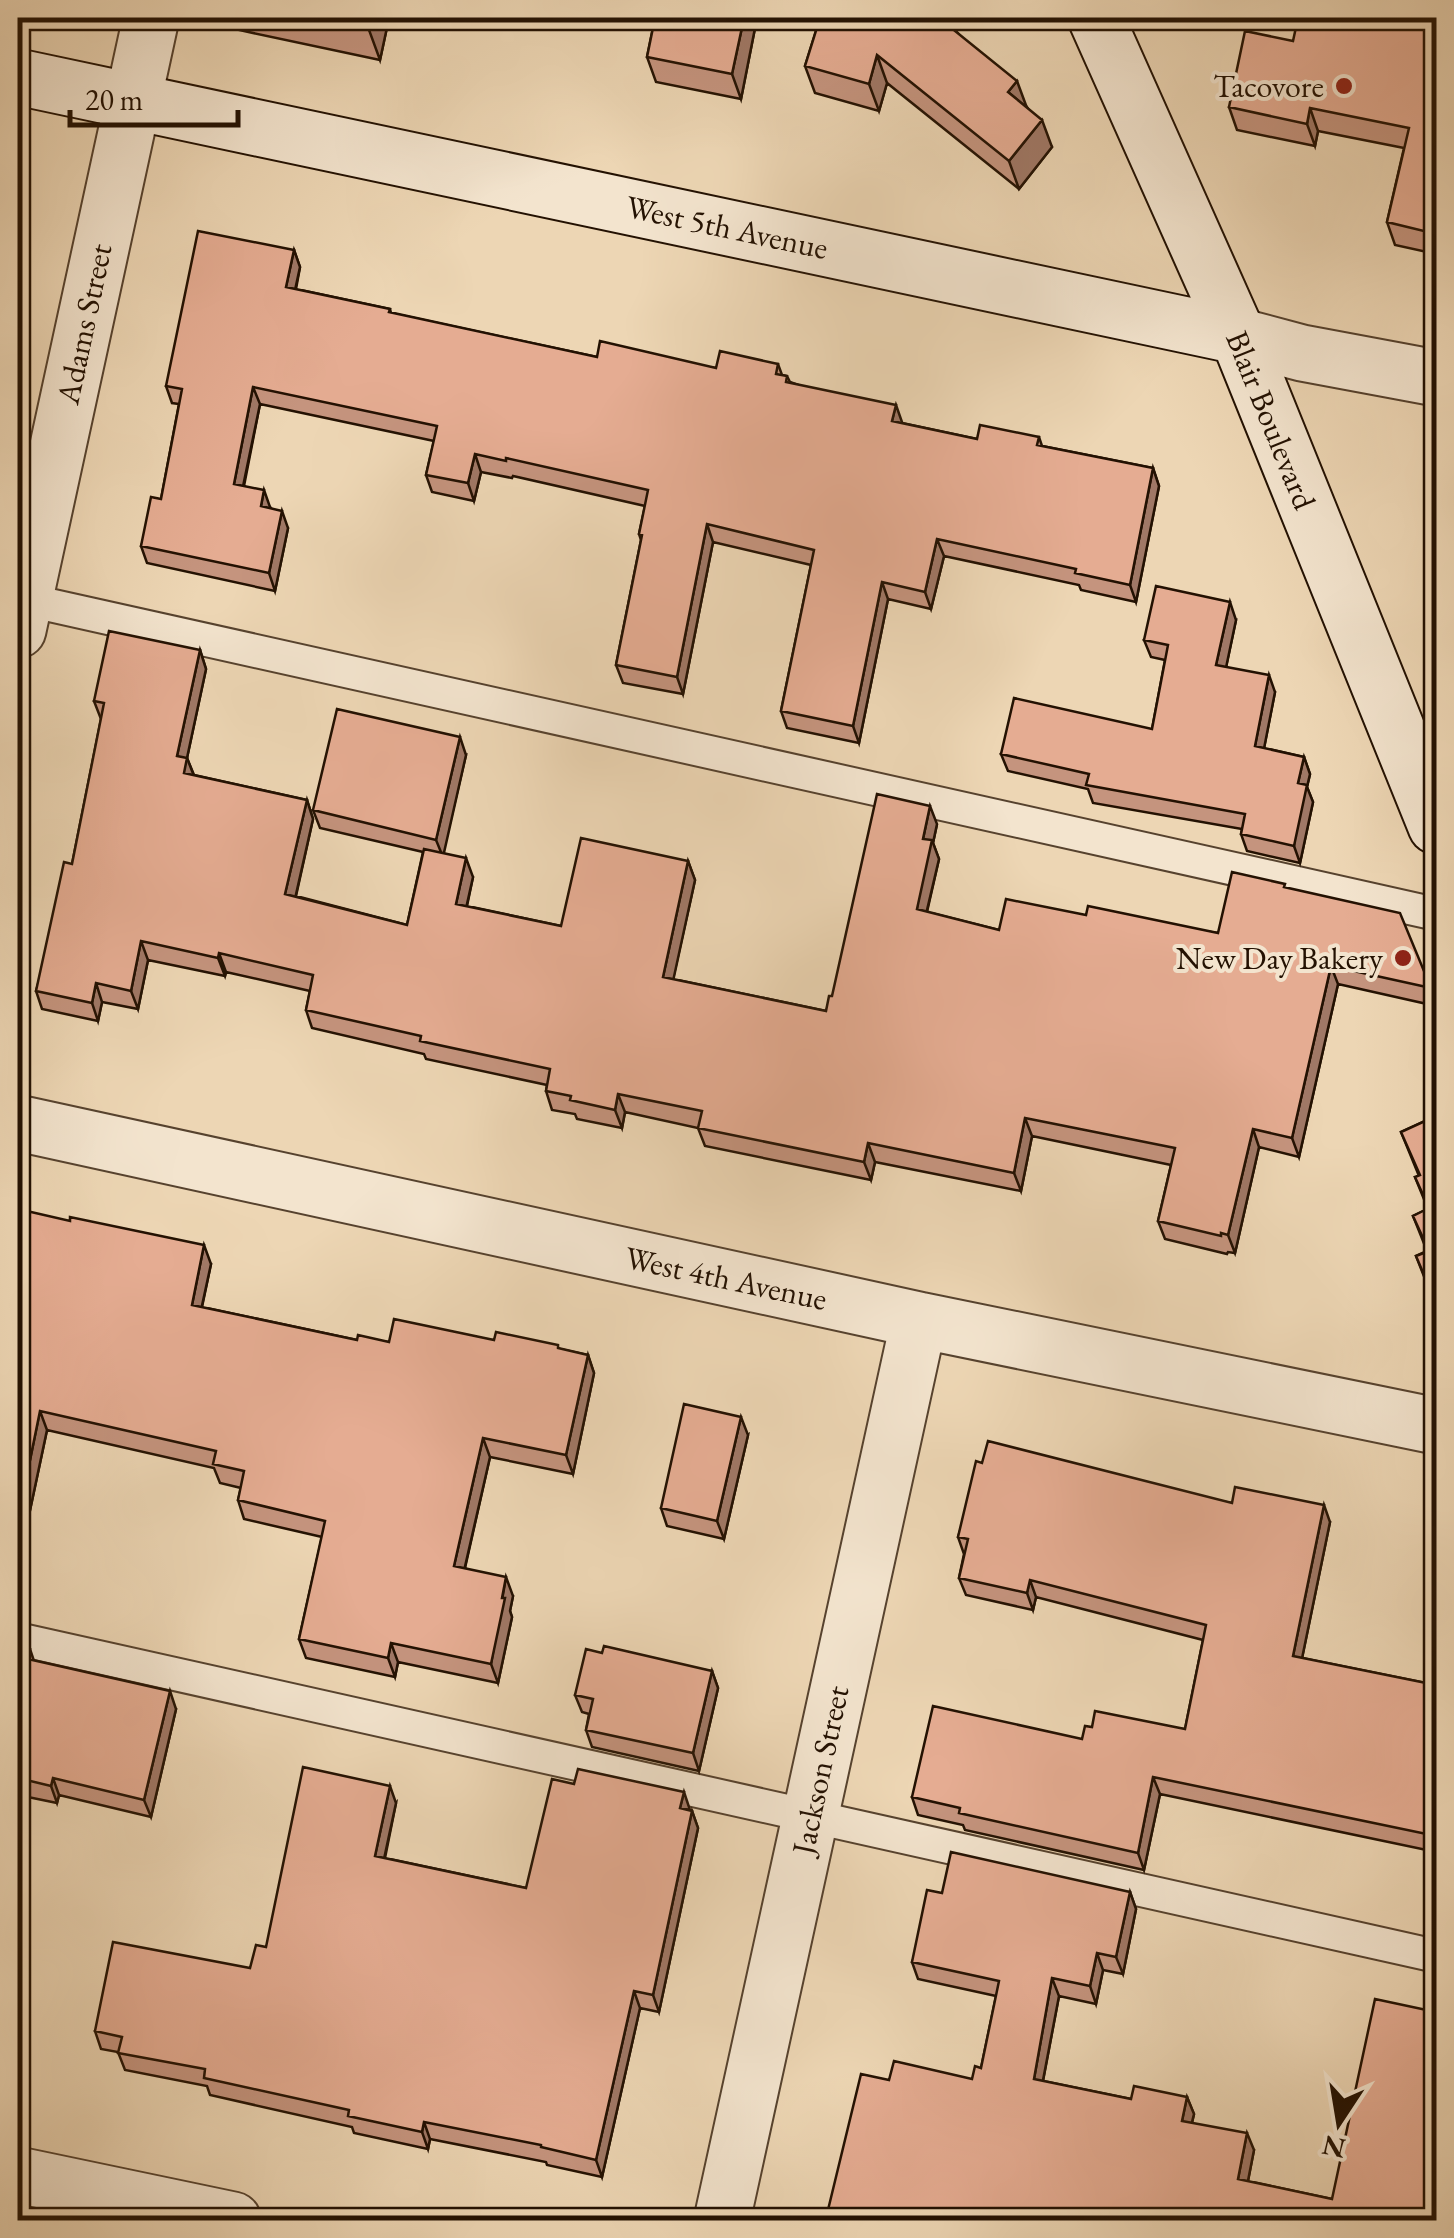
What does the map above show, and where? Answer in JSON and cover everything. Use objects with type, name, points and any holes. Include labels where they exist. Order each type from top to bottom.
[{"type":"street","name":"Adams Street","points":[[20,609],[151,18]]},
{"type":"street","name":"Blair Boulevard","points":[[1096,18],[1238,336],[1436,826]]},
{"type":"street","name":"West 5th Avenue","points":[[18,77],[1238,336],[1302,353],[1436,378]]},
{"type":"street","name":"West 4th Avenue","points":[[18,1123],[918,1320],[1436,1426]]},
{"type":"street","name":"Jackson Street","points":[[722,2220],[918,1320]]},
{"type":"street","points":[[18,2174],[234,2220]]},
{"type":"lane","points":[[20,609],[1436,914]]},
{"type":"lane","points":[[18,1639],[1436,1956]]},
{"type":"building","points":[[311,18],[371,18],[369,30]]},
{"type":"building","points":[[655,18],[744,18],[732,74],[647,57]]},
{"type":"building","points":[[820,18],[939,18],[1017,81],[1008,92],[1042,120],[1009,161],[877,55],[869,84],[805,66]]},
{"type":"building","points":[[1298,18],[1436,18],[1436,234],[1387,222],[1409,128],[1310,108],[1307,124],[1229,107],[1245,31],[1293,41]]},
{"type":"building","points":[[198,231],[294,250],[286,287],[597,357],[600,341],[716,368],[720,351],[778,364],[776,374],[787,376],[786,382],[896,405],[892,421],[977,439],[980,425],[1039,437],[1037,445],[1153,468],[1130,585],[1075,573],[1076,569],[937,539],[925,592],[882,582],[853,726],[781,711],[814,550],[707,524],[677,677],[616,665],[648,490],[475,454],[468,483],[426,475],[437,426],[253,387],[234,484],[264,490],[261,506],[282,511],[269,573],[141,546],[151,497],[161,499],[182,389],[166,386]]},
{"type":"building","points":[[1156,586],[1230,602],[1216,665],[1269,675],[1255,746],[1304,757],[1298,783],[1307,785],[1294,846],[1241,834],[1245,814],[1086,785],[1089,774],[1001,754],[1014,698],[1152,729],[1168,645],[1144,640]]},
{"type":"building","points":[[109,631],[200,650],[177,756],[187,758],[184,773],[307,800],[285,894],[407,925],[424,849],[466,858],[456,904],[561,926],[581,838],[688,861],[663,977],[826,1011],[877,794],[930,806],[923,839],[932,840],[917,909],[999,930],[1006,899],[1086,915],[1088,906],[1218,933],[1232,872],[1400,913],[1431,988],[1331,966],[1292,1138],[1253,1129],[1228,1235],[1221,1236],[1158,1221],[1175,1148],[1025,1118],[1014,1173],[868,1143],[864,1162],[698,1128],[702,1111],[618,1094],[615,1110],[570,1100],[571,1096],[546,1091],[550,1069],[420,1041],[421,1036],[306,1010],[313,975],[219,953],[218,958],[141,941],[131,991],[96,983],[92,1003],[36,991],[64,862],[72,864],[104,703],[94,701]]},
{"type":"building","points":[[337,709],[460,737],[436,840],[313,810]]},
{"type":"building","points":[[1436,1116],[1436,1303],[1416,1256],[1429,1251],[1413,1216],[1429,1208],[1401,1132]]},
{"type":"building","points":[[18,1209],[204,1245],[192,1305],[357,1340],[358,1335],[389,1342],[394,1319],[494,1340],[496,1332],[588,1355],[566,1455],[483,1438],[454,1566],[506,1577],[491,1664],[391,1643],[388,1658],[299,1639],[325,1521],[238,1500],[244,1471],[213,1464],[216,1451],[40,1411],[18,1519]]},
{"type":"building","points":[[684,1404],[741,1417],[717,1521],[661,1508]]},
{"type":"building","points":[[988,1441],[1232,1503],[1235,1487],[1324,1505],[1293,1656],[1436,1685],[1436,1836],[1153,1777],[1138,1853],[959,1813],[960,1808],[912,1797],[933,1706],[1082,1739],[1085,1726],[1092,1727],[1095,1711],[1185,1729],[1206,1625],[1030,1580],[1027,1593],[959,1578],[968,1539],[958,1537],[976,1461],[982,1463]]},
{"type":"building","points":[[18,1646],[30,1649],[28,1659],[170,1691],[144,1800],[53,1778],[51,1786],[18,1778]]},
{"type":"building","points":[[604,1646],[712,1671],[693,1753],[586,1730],[593,1699],[575,1695],[586,1649],[602,1653]]},
{"type":"building","points":[[303,1767],[390,1786],[375,1856],[526,1888],[552,1779],[574,1784],[578,1769],[684,1792],[680,1808],[692,1811],[653,1995],[634,1991],[596,2160],[424,2122],[422,2132],[348,2116],[349,2110],[204,2078],[205,2069],[118,2053],[122,2037],[95,2031],[113,1942],[250,1968],[256,1945],[266,1947]]},
{"type":"building","points":[[951,1852],[1130,1892],[1116,1957],[1097,1953],[1090,1986],[1052,1978],[1034,2079],[1131,2099],[1134,2086],[1187,2097],[1182,2121],[1247,2133],[1238,2179],[1332,2199],[1375,1999],[1436,2012],[1436,2146],[1431,2171],[1435,2172],[1424,2220],[856,2220],[827,2214],[861,2074],[889,2080],[894,2061],[972,2079],[975,2066],[981,2068],[999,1981],[912,1962],[927,1890],[942,1893]]},
{"type":"place","name":"Tacovore","points":[[1344,86]]},
{"type":"place","name":"New Day Bakery","points":[[1403,958]]}]
